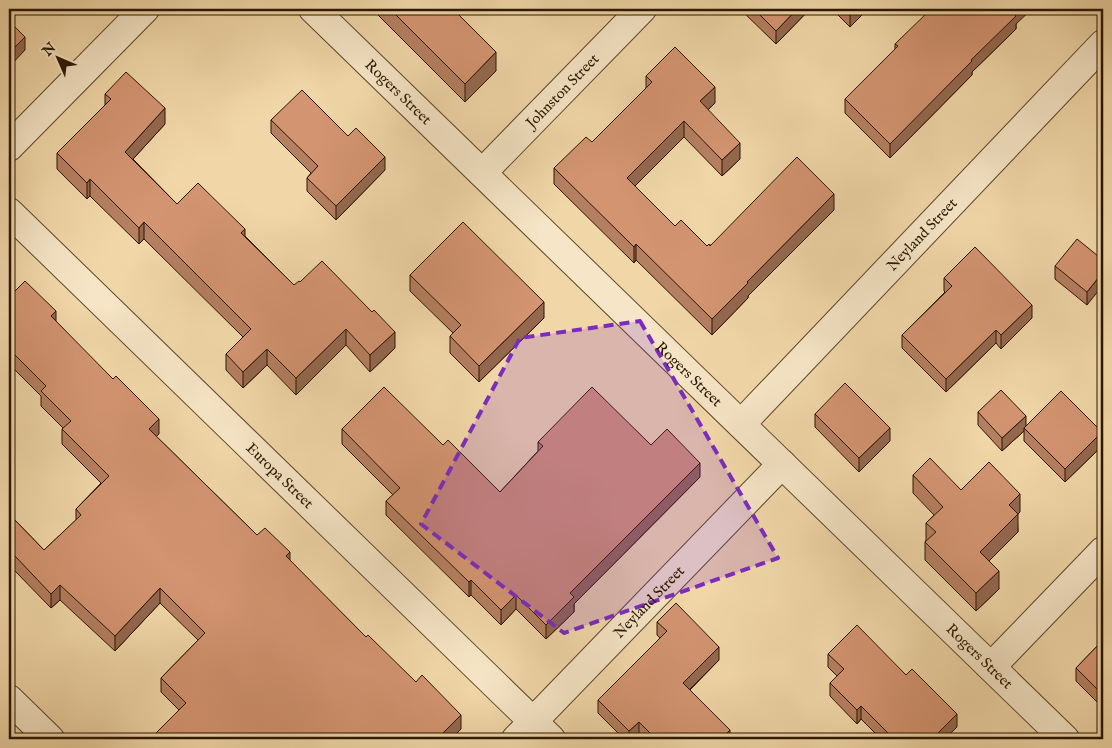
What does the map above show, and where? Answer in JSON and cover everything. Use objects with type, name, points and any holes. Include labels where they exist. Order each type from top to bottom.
[{"type":"street","points":[[9,147],[145,9]]},
{"type":"street","name":"Rogers Street","points":[[313,9],[1065,739]]},
{"type":"street","name":"Johnston Street","points":[[482,173],[642,9]]},
{"type":"street","name":"Neyland Street","points":[[741,424],[1103,44]]},
{"type":"street","name":"Europa Street","points":[[9,212],[533,733]]},
{"type":"street","name":"Neyland Street","points":[[533,733],[782,464]]},
{"type":"street","points":[[991,667],[1103,551]]},
{"type":"street","points":[[9,699],[50,739]]},
{"type":"highlighted area","points":[[640,321],[778,558],[564,633],[421,524],[520,338]]},
{"type":"building","points":[[390,9],[453,9],[496,52],[465,84]]},
{"type":"building","points":[[754,9],[797,9],[776,31]]},
{"type":"building","points":[[846,9],[855,9],[850,13]]},
{"type":"building","points":[[931,9],[1018,9],[1014,13],[1016,16],[890,144],[845,99],[898,46],[895,44]]},
{"type":"building","points":[[9,21],[25,37],[9,53]]},
{"type":"building","points":[[675,47],[715,87],[700,101],[740,143],[722,160],[684,121],[627,178],[675,226],[681,220],[707,246],[709,244],[710,246],[797,157],[834,194],[712,319],[636,244],[634,247],[554,168],[586,137],[592,142],[652,82],[646,76]]},
{"type":"building","points":[[126,72],[165,108],[125,152],[177,204],[198,183],[245,229],[241,233],[294,285],[300,282],[322,261],[372,312],[374,310],[395,332],[370,355],[346,329],[296,378],[267,349],[243,372],[226,354],[251,329],[144,222],[139,228],[90,179],[87,183],[57,153],[111,99],[105,94]]},
{"type":"building","points":[[302,90],[348,136],[356,128],[385,157],[336,206],[307,178],[318,166],[271,120]]},
{"type":"building","points":[[463,222],[544,302],[479,366],[450,336],[461,325],[410,275]]},
{"type":"building","points":[[1077,239],[1103,260],[1103,272],[1087,292],[1055,266]]},
{"type":"building","points":[[975,247],[1032,305],[1001,335],[996,330],[946,379],[902,335],[952,286],[944,278]]},
{"type":"building","points":[[25,281],[56,311],[51,316],[113,379],[116,376],[159,419],[149,429],[257,535],[265,528],[290,552],[286,556],[366,637],[368,635],[416,682],[422,675],[461,715],[437,739],[150,739],[186,703],[161,678],[205,633],[160,588],[115,636],[60,585],[51,594],[14,555],[9,561],[9,514],[44,550],[81,515],[76,509],[109,476],[62,429],[71,421],[41,391],[46,386],[9,349],[9,291],[12,294]]},
{"type":"building","points":[[845,383],[890,428],[859,458],[815,414]]},
{"type":"building","points":[[384,387],[443,445],[448,440],[500,492],[543,446],[538,442],[592,387],[651,445],[667,429],[700,463],[570,593],[574,597],[546,625],[516,595],[501,610],[471,580],[469,582],[386,501],[400,488],[342,429]]},
{"type":"building","points":[[1001,390],[1026,416],[1002,438],[978,412]]},
{"type":"building","points":[[1061,391],[1102,432],[1065,469],[1024,428]]},
{"type":"building","points":[[930,458],[961,490],[989,462],[1020,494],[1009,505],[1018,514],[980,552],[999,571],[976,593],[925,542],[936,532],[926,523],[943,507],[913,475]]},
{"type":"building","points":[[676,603],[719,647],[683,683],[730,730],[721,739],[656,739],[639,722],[629,731],[598,700],[667,631],[657,622]]},
{"type":"building","points":[[857,625],[906,675],[912,669],[957,714],[932,739],[894,739],[861,706],[857,710],[830,683],[844,669],[828,654]]},
{"type":"building","points":[[1103,640],[1103,695],[1076,668]]}]
